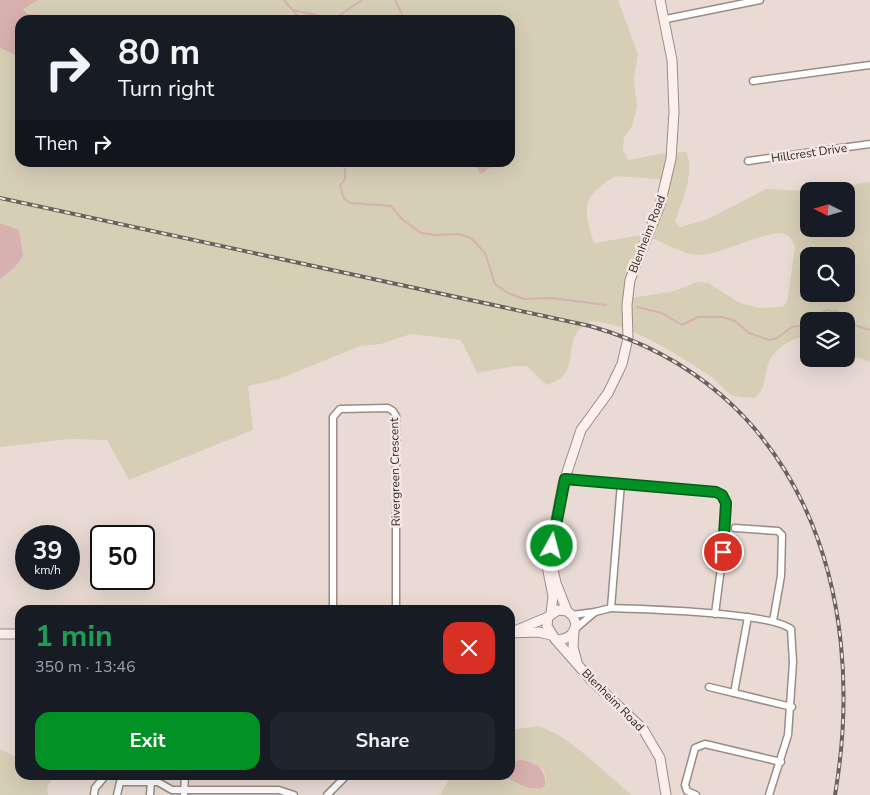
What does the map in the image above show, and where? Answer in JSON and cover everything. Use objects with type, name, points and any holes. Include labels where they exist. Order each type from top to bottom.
[{"type":"main road","name":"Blenheim Road","points":[[549,615],[554,600],[547,567],[547,536],[554,502],[564,481],[582,430],[608,393],[622,364],[628,331],[627,305],[630,280],[660,205],[671,159],[674,112],[672,60],[666,19],[660,0]]},
{"type":"main road","name":"Blenheim Road","points":[[564,481],[555,523],[552,556],[556,583],[569,613]]},
{"type":"main road","points":[[515,632],[558,610],[569,613],[575,620],[575,630],[567,638],[553,637],[538,632],[515,634]]},
{"type":"main road","points":[[549,615],[547,626],[553,637]]},
{"type":"main road","name":"Blenheim Road","points":[[575,630],[573,647],[577,662]]},
{"type":"main road","points":[[0,634],[15,634]]},
{"type":"main road","name":"Blenheim Road","points":[[553,637],[592,681],[643,728],[660,758],[666,795]]},
{"type":"street","points":[[666,19],[760,0]]},
{"type":"street","points":[[753,81],[870,65]]},
{"type":"street","name":"Hillcrest Drive","points":[[748,161],[870,144]]},
{"type":"street","name":"Rivergreen Crescent","points":[[333,605],[333,418],[340,409],[388,408],[396,416],[396,605]]},
{"type":"street","points":[[564,481],[716,492],[722,495],[726,503],[723,552],[715,614]]},
{"type":"street","points":[[611,608],[622,484]]},
{"type":"street","points":[[735,528],[778,531],[782,535],[782,576],[772,621]]},
{"type":"street","points":[[569,613],[595,612],[611,608],[715,614],[784,623],[791,629],[793,662],[792,707],[788,735],[770,795]]},
{"type":"street","points":[[575,630],[595,612]]},
{"type":"street","points":[[734,693],[748,617]]},
{"type":"street","points":[[708,687],[792,707]]},
{"type":"street","points":[[696,795],[687,791],[685,784],[695,748],[698,745],[704,744],[781,762]]},
{"type":"street","points":[[94,795],[96,788],[102,780]]},
{"type":"street","points":[[184,793],[185,780]]},
{"type":"street","points":[[327,795],[342,780]]},
{"type":"street","points":[[150,781],[150,795]]},
{"type":"street","points":[[117,795],[120,782],[150,781],[161,782],[172,790],[184,793],[279,790],[294,795]]},
{"type":"shaded area","points":[[0,0],[38,0],[23,9],[28,14],[46,15],[15,15],[15,55],[0,48]]},
{"type":"shaded area","points":[[38,0],[618,0],[638,54],[634,79],[637,107],[632,126],[624,137],[623,150],[628,160],[665,153],[686,152],[689,160],[688,178],[675,222],[680,227],[708,219],[766,189],[800,191],[800,238],[855,238],[855,184],[870,182],[870,362],[855,356],[855,312],[800,312],[800,338],[788,342],[774,353],[767,368],[762,389],[755,398],[732,395],[709,375],[667,349],[637,333],[606,323],[591,321],[579,330],[573,343],[567,371],[556,381],[546,385],[527,366],[516,366],[477,373],[461,340],[411,334],[381,344],[360,346],[279,379],[248,386],[253,430],[129,480],[107,440],[70,439],[0,447],[0,279],[14,268],[19,230],[0,223],[0,48],[15,55],[15,167],[477,167],[487,171],[490,167],[515,167],[515,15],[28,14],[23,8]],"holes":[[[616,176],[668,180],[649,237],[687,253],[699,255],[720,251],[777,233],[788,236],[795,248],[787,302],[782,307],[759,308],[740,303],[708,283],[698,282],[671,292],[623,299],[628,265],[643,235],[594,243],[588,221],[588,204],[596,190]]]},
{"type":"shaded area","points":[[477,167],[492,167],[481,174]]},
{"type":"shaded area","points":[[0,223],[19,230],[23,256],[14,268],[0,279]]},
{"type":"shaded area","points":[[538,726],[563,738],[632,795],[438,795],[441,794],[448,780],[510,780],[532,789],[545,787],[546,778],[543,770],[515,760],[515,729]]},
{"type":"shaded area","points":[[0,749],[15,756],[15,780],[51,780],[47,788],[48,795],[0,795]]},
{"type":"shaded area","points":[[522,760],[532,763],[543,772],[545,786],[534,789],[512,780],[515,780],[515,761]]},
{"type":"waterway","points":[[284,0],[297,15]]},
{"type":"waterway","points":[[340,15],[362,0]]},
{"type":"waterway","points":[[395,0],[402,15]]},
{"type":"waterway","points":[[293,10],[316,15]]},
{"type":"waterway","points":[[344,167],[345,179],[340,186],[344,199],[351,203],[391,206],[403,220],[421,233],[436,235],[458,234],[471,238],[485,253],[495,284],[508,293],[524,299],[551,298],[606,305]]},
{"type":"waterway","points":[[637,307],[662,313],[682,325],[698,317],[723,317],[735,321],[749,333],[769,340],[777,338],[792,327],[800,326]]},
{"type":"waterway","points":[[823,312],[826,310],[838,312]]},
{"type":"waterway","points":[[855,325],[870,330]]},
{"type":"railway","points":[[0,198],[590,326],[662,355],[721,395],[769,446],[804,506],[828,572],[841,644],[843,718],[835,795]]},
{"type":"route","points":[[552,546],[565,479],[716,492],[722,495],[726,503],[723,552]]}]
